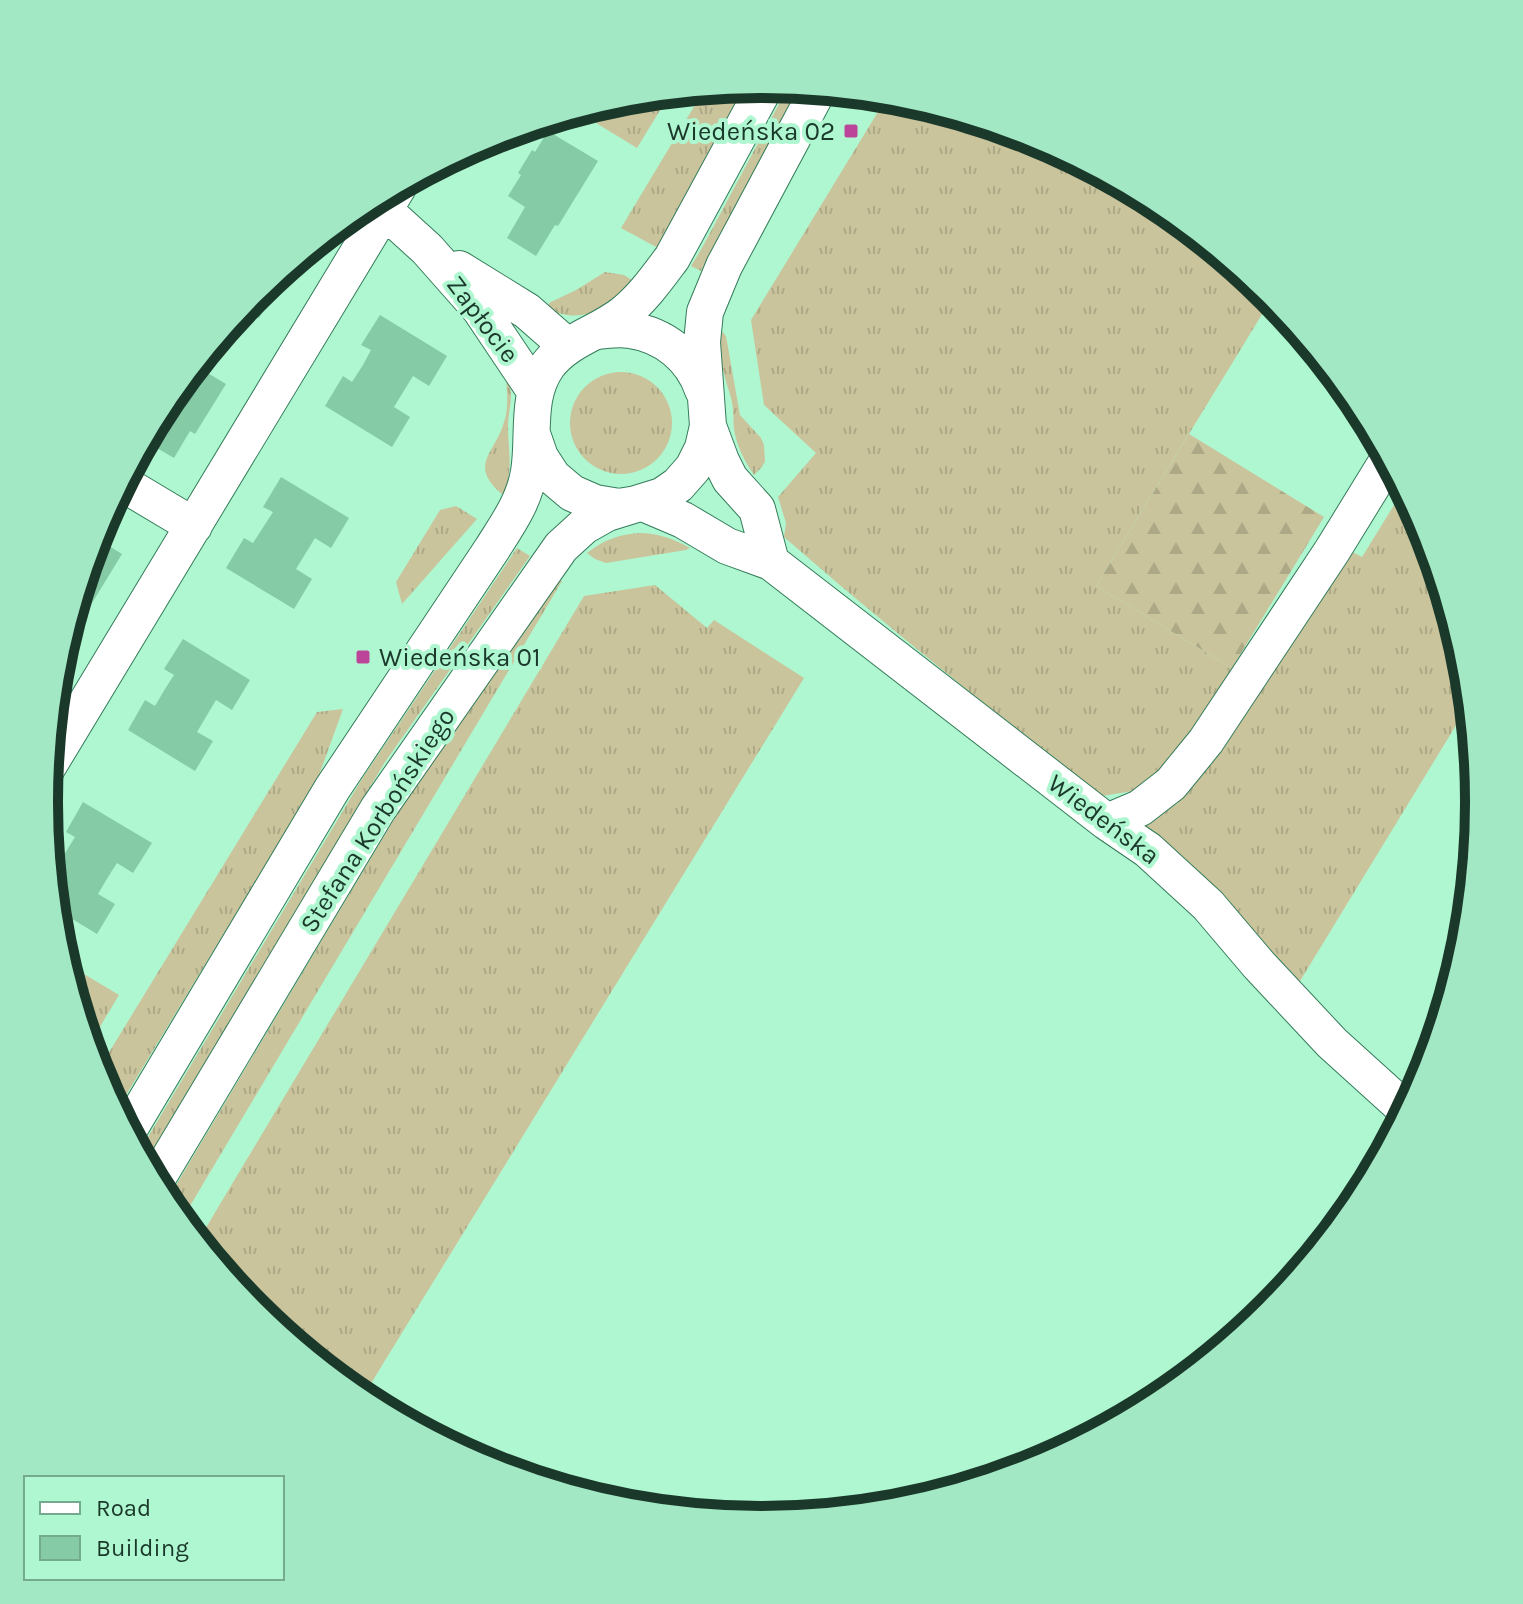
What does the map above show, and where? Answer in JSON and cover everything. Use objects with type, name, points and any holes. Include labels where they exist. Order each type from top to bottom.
[{"type":"street","name":"Stefana Korbońskiego","points":[[135,1120],[332,789],[492,549],[524,495],[529,471],[531,412],[535,391],[548,366],[583,338],[624,313],[648,290],[672,258],[759,98]]},
{"type":"street","name":"Stefana Korbońskiego","points":[[162,1170],[378,809],[556,555],[584,526],[607,513],[662,496],[678,485],[693,468],[703,448],[708,414],[702,342],[705,312],[754,208],[812,100]]},
{"type":"street","name":"Zapłocie","points":[[390,205],[480,309],[535,391]]},
{"type":"street","points":[[61,745],[194,526],[376,214]]},
{"type":"street","name":"Zapłocie","points":[[427,249],[527,311],[583,338]]},
{"type":"street","points":[[583,338],[627,329],[656,336],[680,352],[698,375],[721,461],[730,479],[757,509],[771,562]]},
{"type":"street","name":"Stefana Korbońskiego","points":[[532,434],[540,457],[553,477],[572,493],[595,503],[619,507],[643,503]]},
{"type":"street","points":[[1107,822],[1140,808],[1171,784],[1206,741],[1382,471]]},
{"type":"street","points":[[132,489],[194,526]]},
{"type":"street","name":"Wiedeńska","points":[[643,503],[683,520],[727,546],[771,562],[1107,822],[1148,850],[1208,905],[1332,1043],[1397,1102]]},
{"type":"green space","points":[[737,99],[658,248],[621,228],[697,102]]},
{"type":"green space","points":[[782,99],[792,99],[701,271],[691,266]]},
{"type":"green space","points":[[663,106],[637,148],[590,119]]},
{"type":"green space","points":[[880,109],[944,122],[988,136],[1073,171],[1152,217],[1190,244],[1264,311],[1096,586],[1232,668],[1168,772],[1146,789],[1102,796],[941,669],[784,537],[786,523],[778,497],[816,453],[764,405],[751,320]]},
{"type":"green space","points":[[605,272],[624,275],[635,282],[614,300],[593,312],[570,315],[544,307],[576,290]]},
{"type":"green space","points":[[721,330],[726,336],[740,415],[764,445],[765,461],[754,475],[735,436],[732,402],[721,357]]},
{"type":"green space","points":[[621,372],[641,376],[657,387],[668,403],[672,423],[668,443],[657,459],[641,470],[621,474],[601,470],[585,459],[574,443],[570,423],[574,403],[585,387],[601,376]]},
{"type":"green space","points":[[506,377],[511,395],[509,469],[503,495],[492,485],[485,467],[506,416]]},
{"type":"green space","points":[[1189,434],[1324,517],[1232,668],[1096,586]]},
{"type":"green space","points":[[1397,501],[1428,576],[1441,620],[1460,719],[1297,986],[1135,822],[1177,804],[1218,747],[1347,549],[1362,557]]},
{"type":"green space","points":[[456,506],[477,519],[402,604],[396,582],[440,510]]},
{"type":"green space","points":[[655,534],[690,548],[606,563],[587,553],[613,538]]},
{"type":"green space","points":[[517,548],[530,556],[385,762],[151,1152],[145,1141],[362,779]]},
{"type":"green space","points":[[562,581],[188,1209],[174,1188],[406,799]]},
{"type":"green space","points":[[655,585],[707,628],[714,620],[804,678],[369,1386],[298,1331],[264,1299],[204,1231],[584,596]]},
{"type":"green space","points":[[343,709],[318,778],[124,1098],[106,1057],[317,712]]},
{"type":"green space","points":[[79,971],[119,995],[97,1032]]},
{"type":"building","points":[[549,132],[598,161],[536,256],[507,238],[525,207],[508,196],[532,150],[535,152]]},
{"type":"building","points":[[270,299],[259,318],[254,315]]},
{"type":"building","points":[[380,315],[447,356],[429,386],[413,376],[394,407],[410,417],[392,447],[325,406],[343,376],[352,382],[363,365],[371,350],[361,345]]},
{"type":"building","points":[[205,371],[226,384],[195,434],[190,431],[174,458],[154,446]]},
{"type":"building","points":[[281,477],[349,518],[331,548],[315,538],[296,569],[312,579],[294,609],[226,568],[244,538],[253,543],[273,512],[263,507]]},
{"type":"building","points":[[107,545],[122,554],[89,608],[86,606]]},
{"type":"building","points":[[183,639],[250,680],[232,710],[216,700],[197,732],[213,741],[195,771],[128,730],[145,700],[155,706],[174,675],[164,669]]},
{"type":"building","points":[[83,802],[152,843],[133,873],[117,863],[108,877],[98,894],[115,904],[97,934],[68,916],[61,860],[75,837],[66,832]]},
{"type":"place","name":"Wiedeńska 02","points":[[851,131]]},
{"type":"place","name":"Wiedeńska 01","points":[[363,657]]}]
